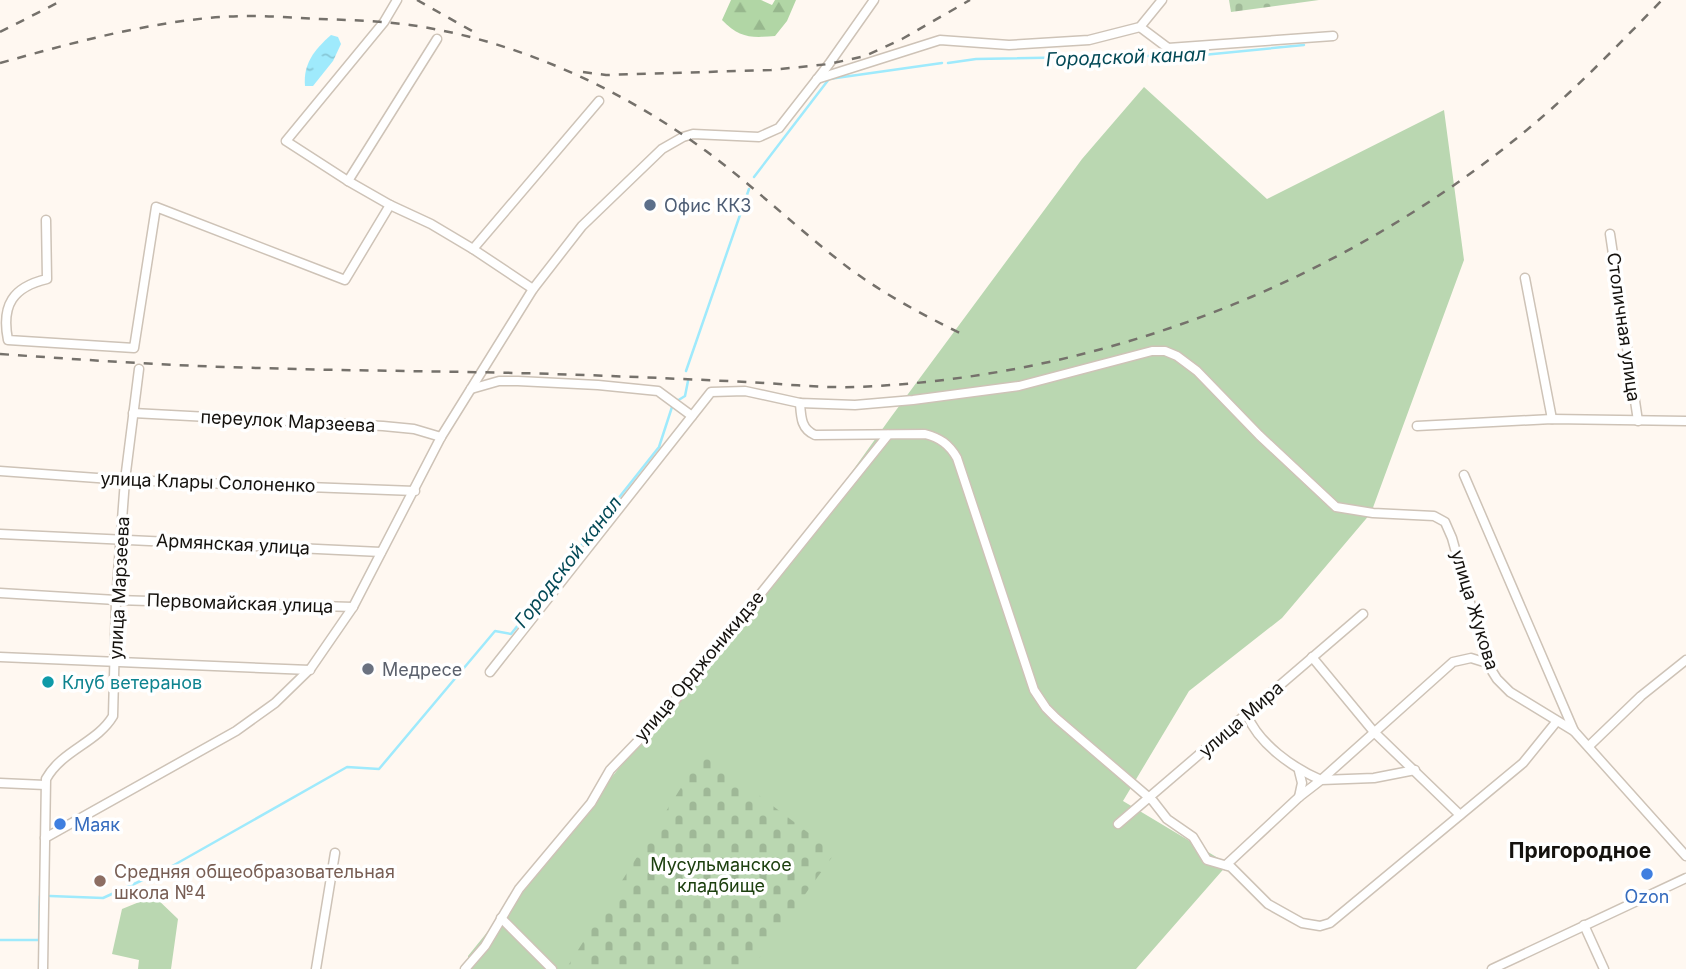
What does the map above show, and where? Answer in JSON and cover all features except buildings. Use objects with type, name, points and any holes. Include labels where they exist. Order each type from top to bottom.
[{"type":"street","points":[[397,0],[384,22],[286,141],[348,181],[473,249],[533,289]]},
{"type":"street","points":[[45,838],[236,731],[275,703],[310,670],[353,607],[442,437],[471,389],[533,289],[582,226],[662,149],[683,137],[693,134],[759,137],[779,128],[874,0]]},
{"type":"street","points":[[817,79],[940,40],[1009,45],[1088,40],[1140,27],[1162,0]]},
{"type":"street","points":[[1140,27],[1168,48],[1333,36]]},
{"type":"street","points":[[348,181],[437,39]]},
{"type":"street","points":[[473,249],[599,101]]},
{"type":"street","points":[[46,220],[47,279],[27,284],[15,296],[8,308],[5,323],[8,340],[134,348],[156,207],[345,280],[390,205]]},
{"type":"street","name":"Столичная улица","points":[[1610,234],[1638,421]]},
{"type":"street","points":[[1525,278],[1552,419]]},
{"type":"street","name":"улица Жукова","points":[[800,403],[855,405],[890,402],[1018,386],[1152,351],[1165,351],[1177,356],[1197,370],[1259,435],[1328,501],[1346,510],[1434,516],[1445,522],[1452,538],[1487,663],[1497,679],[1510,692],[1574,731],[1686,856]]},
{"type":"street","name":"улица Марзеева","points":[[46,782],[60,759],[109,722],[113,716],[116,600],[125,480],[139,369]]},
{"type":"street","points":[[471,389],[499,381],[518,381],[657,391],[692,416]]},
{"type":"street","points":[[490,672],[711,392],[745,391],[800,403],[804,426],[815,435],[925,434],[936,437],[953,450],[1034,690],[1046,708],[1149,798],[1167,819],[1193,837],[1207,860],[1226,865],[1268,904],[1311,926],[1330,923],[1523,763],[1557,721]]},
{"type":"street","name":"переулок Марзеева","points":[[133,413],[383,426],[414,429],[442,437]]},
{"type":"street","points":[[1418,426],[1552,419],[1686,421]]},
{"type":"street","name":"улица Орджоникидзе","points":[[465,969],[485,946],[519,889],[591,803],[610,770],[665,713],[888,435]]},
{"type":"street","name":"улица Клары Солоненко","points":[[0,471],[125,480],[415,491]]},
{"type":"street","name":"улица Жукова","points":[[1464,475],[1574,731]]},
{"type":"street","name":"Армянская улица","points":[[0,534],[381,552]]},
{"type":"street","name":"Первомайская улица","points":[[0,593],[116,600],[353,607]]},
{"type":"street","name":"улица Мира","points":[[1118,824],[1363,614]]},
{"type":"street","points":[[0,657],[310,670]]},
{"type":"street","points":[[1312,657],[1374,732],[1460,815]]},
{"type":"street","points":[[1226,865],[1453,662],[1471,659],[1487,663]]},
{"type":"street","points":[[1589,746],[1641,696],[1686,660]]},
{"type":"street","points":[[1247,715],[1250,723],[1263,738],[1299,771],[1321,780],[1374,778],[1415,769]]},
{"type":"street","points":[[1299,771],[1302,783],[1299,797]]},
{"type":"street","points":[[0,783],[46,782],[43,969]]},
{"type":"street","points":[[316,969],[335,853]]},
{"type":"street","points":[[1492,969],[1686,878]]},
{"type":"street","points":[[501,918],[552,969]]},
{"type":"street","points":[[1584,925],[1604,969]]},
{"type":"green space","points":[[731,0],[761,0],[772,5],[775,0],[796,0],[787,21],[775,36],[759,37],[740,34],[722,20]]},
{"type":"green space","points":[[1229,0],[1319,0],[1231,12]]},
{"type":"green space","points":[[1144,87],[1267,199],[1444,110],[1464,260],[1371,513],[1282,618],[1189,691],[1123,801],[1228,864],[1136,969],[468,969],[468,956],[811,529],[1082,159]]},
{"type":"green space","name":"Мусульманское кладбище","points":[[703,753],[835,853],[751,969],[566,969]]},
{"type":"green space","points":[[154,896],[178,919],[171,969],[138,969],[139,960],[112,954],[122,909]]},
{"type":"water","points":[[331,35],[338,37],[341,44],[333,61],[313,86],[305,86],[306,71],[311,58]]},
{"type":"waterway","name":"Городской канал","points":[[948,63],[976,59],[1203,55],[1304,45]]},
{"type":"waterway","name":"Городской канал","points":[[754,177],[829,79],[942,63]]},
{"type":"waterway","name":"Городской канал","points":[[686,371],[749,189]]},
{"type":"waterway","name":"Городской канал","points":[[677,401],[685,396],[688,381]]},
{"type":"waterway","name":"Городской канал","points":[[50,896],[103,898],[167,869],[347,767],[379,769],[495,631],[511,634],[659,447],[672,407]]},
{"type":"waterway","name":"Городской канал","points":[[0,940],[39,940],[40,896]]},
{"type":"railway","points":[[0,32],[63,0]]},
{"type":"railway","points":[[417,0],[472,31]]},
{"type":"railway","points":[[583,72],[606,75],[771,70],[829,64],[865,56],[902,39],[970,0]]},
{"type":"railway","points":[[0,354],[194,366],[577,375],[842,387],[947,380],[1038,364],[1128,341],[1216,311],[1301,274],[1383,230],[1461,180],[1534,124],[1662,0]]},
{"type":"railway","points":[[0,63],[129,30],[181,21],[236,16],[399,24],[450,32],[489,42],[566,70],[602,87],[673,128],[725,165],[850,269],[906,305],[966,336]]},
{"type":"place","name":"Офис ККЗ","points":[[650,205]]},
{"type":"place","name":"Медресе","points":[[368,669]]},
{"type":"place","name":"Клуб ветеранов","points":[[48,682]]},
{"type":"place","name":"Маяк","points":[[60,824]]},
{"type":"place","name":"Ozon","points":[[1647,874]]},
{"type":"place","name":"Средняя общеобразовательная школа №4","points":[[100,881]]},
{"type":"district","name":"Пригородное","points":[[1580,850]]}]
